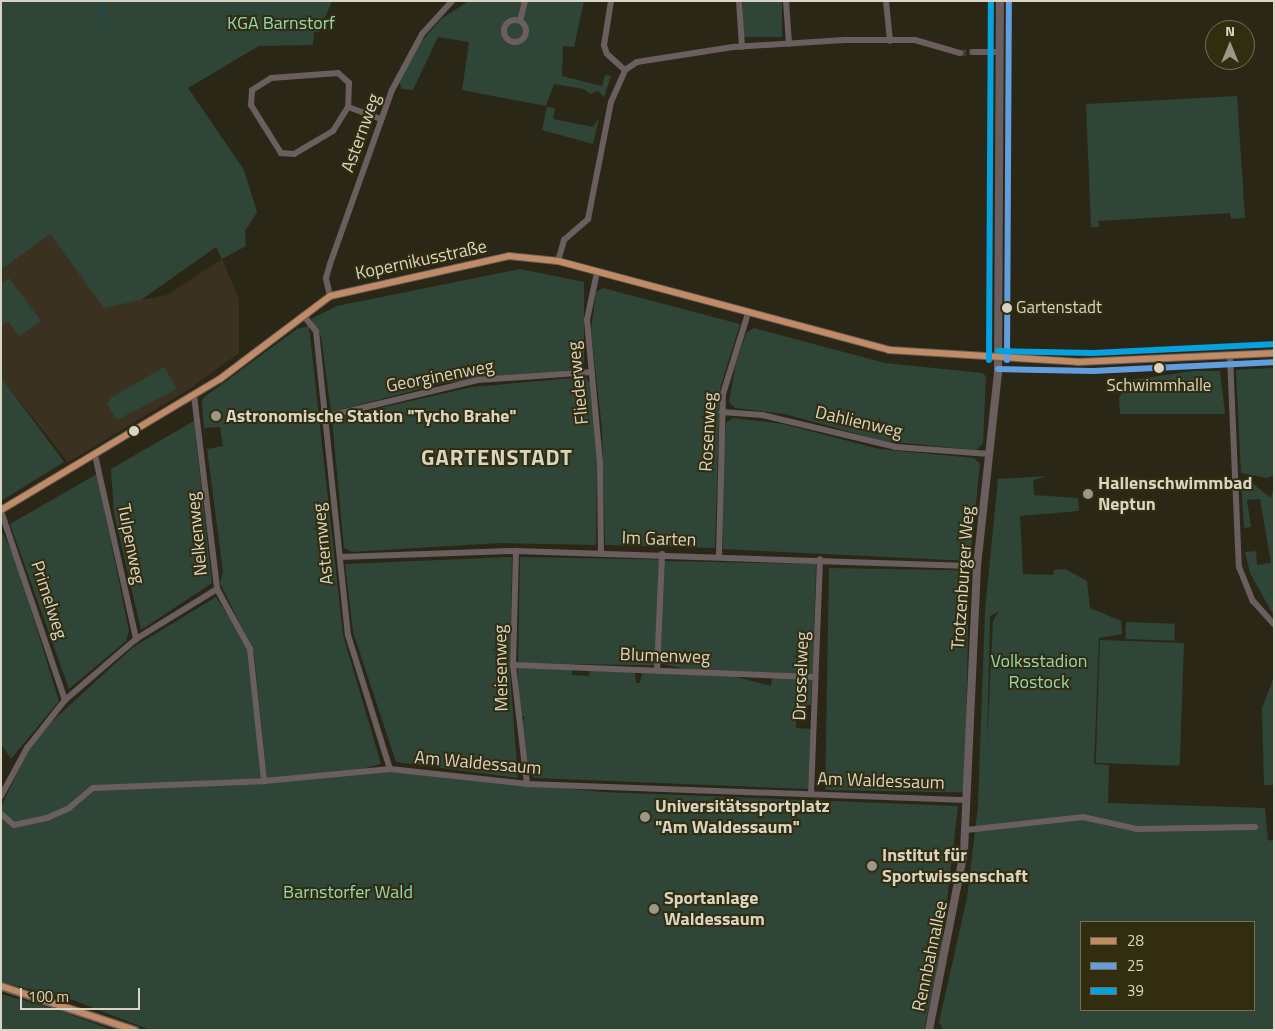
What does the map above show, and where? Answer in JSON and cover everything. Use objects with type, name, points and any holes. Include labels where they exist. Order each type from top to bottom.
[{"type":"main road","points":[[1,986],[135,1030]]},
{"type":"street","name":"Asternweg","points":[[330,296],[326,278],[330,264],[381,119],[406,60],[437,16],[452,1]]},
{"type":"street","points":[[520,21],[525,1]]},
{"type":"street","points":[[611,1],[604,45],[606,54],[625,70]]},
{"type":"street","points":[[739,1],[742,47]]},
{"type":"street","points":[[786,1],[789,44]]},
{"type":"street","points":[[886,1],[890,41]]},
{"type":"street","name":"Trotzenburger Weg","points":[[964,800],[977,566],[990,454],[998,360],[1000,1]]},
{"type":"street","points":[[558,261],[564,240],[588,219],[611,102],[625,70],[657,56],[789,44],[915,40],[960,53]]},
{"type":"street","points":[[974,52],[1000,52]]},
{"type":"street","points":[[338,73],[349,83],[348,107],[333,131],[287,155],[281,153],[249,97],[271,78],[338,73]]},
{"type":"street","points":[[348,107],[381,119]]},
{"type":"street","name":"Kopernikusstraße","points":[[1,510],[194,395],[330,296],[494,259],[523,256],[558,261],[889,350],[998,360],[1093,362],[1274,354]]},
{"type":"street","name":"Fliederweg","points":[[597,272],[587,320],[600,463],[601,552]]},
{"type":"street","name":"Rosenweg","points":[[719,556],[722,412],[727,376],[748,313]]},
{"type":"street","name":"Asternweg","points":[[303,315],[316,331],[348,635],[390,769]]},
{"type":"street","points":[[1230,356],[1239,567],[1253,601],[1274,624]]},
{"type":"street","name":"Georginenweg","points":[[324,417],[478,380],[592,372]]},
{"type":"street","name":"Nelkenweg","points":[[194,395],[216,589],[250,650],[264,781]]},
{"type":"street","name":"Dahlienweg","points":[[722,412],[762,415],[896,447],[990,454]]},
{"type":"street","name":"Tulpenweg","points":[[95,455],[136,639]]},
{"type":"street","name":"Primelweg","points":[[1,510],[65,700]]},
{"type":"street","name":"Im Garten","points":[[340,557],[516,551],[601,552],[977,566]]},
{"type":"street","name":"Meisenweg","points":[[516,551],[513,665],[527,784]]},
{"type":"street","points":[[657,670],[662,554]]},
{"type":"street","name":"Drosselweg","points":[[811,794],[820,559]]},
{"type":"street","points":[[1,796],[44,723],[65,700],[136,639],[216,589]]},
{"type":"street","name":"Blumenweg","points":[[513,665],[815,677]]},
{"type":"street","name":"Am Waldessaum","points":[[1,814],[14,825],[47,818],[69,808],[93,788],[264,781],[390,769],[527,784],[964,800]]},
{"type":"street","name":"Rennbahnallee","points":[[929,1030],[959,891],[966,830],[964,800]]},
{"type":"street","points":[[966,830],[1083,817],[1137,830],[1255,827]]},
{"type":"shaded area","points":[[50,234],[104,307],[167,295],[222,259],[239,299],[239,353],[188,390],[68,462],[1,377],[1,270]]},
{"type":"green space","name":"KGA Barnstorf","points":[[1,1],[332,1],[319,32],[314,32],[313,45],[259,46],[188,88],[244,170],[257,212],[245,231],[246,246],[222,259],[216,247],[141,300],[104,308],[50,234],[1,270]]},
{"type":"green space","points":[[469,1],[584,1],[574,47],[563,46],[562,76],[602,86],[605,75],[611,76],[604,97],[598,91],[590,94],[584,89],[554,84],[546,106],[462,90],[469,42],[438,37],[413,90],[402,89],[399,82],[421,42],[441,19]]},
{"type":"green space","points":[[743,1],[782,1],[782,37],[743,37]]},
{"type":"green space","points":[[1237,96],[1245,218],[1231,219],[1230,213],[1098,221],[1099,227],[1091,227],[1086,104]]},
{"type":"green space","points":[[547,107],[555,108],[553,119],[593,127],[599,118],[593,144],[542,130]]},
{"type":"green space","points":[[520,269],[584,282],[584,362],[580,369],[444,383],[331,412],[321,336],[311,319],[337,306]]},
{"type":"green space","points":[[9,278],[41,321],[19,336],[8,321],[1,326],[1,284]]},
{"type":"green space","points":[[603,288],[740,324],[720,389],[715,548],[605,545],[602,429],[591,331],[596,292]]},
{"type":"green space","points":[[309,326],[343,635],[381,764],[349,772],[267,779],[254,653],[220,583],[223,572],[207,449],[223,446],[220,427],[204,428],[202,405],[203,398],[297,329]]},
{"type":"green space","points":[[754,328],[885,363],[982,373],[986,376],[983,443],[976,450],[883,441],[785,414],[735,408],[729,402],[736,363],[746,333]]},
{"type":"green space","points":[[164,367],[177,389],[117,420],[107,404],[111,398]]},
{"type":"green space","points":[[1274,368],[1274,475],[1267,478],[1241,473],[1236,370]]},
{"type":"green space","points":[[1194,371],[1220,371],[1225,414],[1120,414],[1119,398],[1130,380]]},
{"type":"green space","points":[[1,377],[64,462],[1,501]]},
{"type":"green space","points":[[585,377],[590,383],[597,457],[596,545],[499,543],[352,552],[344,548],[332,419],[472,387]]},
{"type":"green space","points":[[733,418],[783,424],[879,449],[974,458],[980,464],[970,561],[723,549],[723,456],[726,423]]},
{"type":"green space","points":[[194,421],[212,583],[141,630],[114,513],[111,469]]},
{"type":"green space","points":[[97,474],[129,631],[126,641],[69,689],[10,524]]},
{"type":"green space","name":"Volksstadion Rostock","points":[[1048,476],[1033,480],[1034,495],[1078,498],[1079,511],[1020,516],[1023,574],[1053,575],[1054,570],[1065,569],[1087,581],[1090,608],[1121,621],[1122,634],[1099,638],[1094,764],[1109,765],[1108,803],[1265,808],[1268,840],[1274,841],[1274,1030],[943,1030],[939,1022],[967,898],[978,806],[985,610],[998,479]],"holes":[[[999,611],[993,621],[987,744],[990,616]]]},
{"type":"green space","points":[[1241,480],[1248,480],[1271,498],[1274,486],[1274,616],[1250,573],[1245,552],[1256,551],[1257,565],[1271,563],[1260,499],[1247,500],[1251,527],[1244,528]]},
{"type":"green space","points":[[1,530],[14,555],[59,701],[11,759],[1,744]]},
{"type":"green space","points":[[512,557],[510,674],[518,778],[396,762],[353,632],[345,564]]},
{"type":"green space","points":[[520,557],[660,559],[658,665],[518,663]]},
{"type":"green space","points":[[663,561],[816,564],[813,674],[689,670],[659,663]]},
{"type":"green space","points":[[829,568],[969,570],[965,792],[825,790]]},
{"type":"green space","name":"Barnstorfer Wald","points":[[216,597],[250,649],[265,781],[390,769],[602,792],[958,806],[941,951],[924,1030],[150,1030],[73,1000],[1,982],[1,807],[27,752],[46,727],[132,648]]},
{"type":"green space","points":[[1126,622],[1175,624],[1174,641],[1125,639]]},
{"type":"green space","points":[[1100,640],[1184,643],[1180,766],[1096,763]]},
{"type":"green space","points":[[518,668],[572,670],[572,675],[589,676],[590,670],[635,672],[636,683],[640,683],[642,673],[733,676],[771,686],[772,677],[812,679],[811,705],[806,705],[806,715],[796,715],[796,728],[811,729],[808,789],[535,778],[525,770],[520,727],[525,717],[519,716]]},
{"type":"green space","points":[[1274,677],[1274,785],[1264,785],[1262,708]]},
{"type":"green space","points":[[1,994],[58,1010],[112,1030],[1,1030]]},
{"type":"waterway","points":[[101,1],[101,25]]},
{"type":"tunnel","points":[[960,53],[973,52]]},
{"type":"transit line","name":"39","points":[[989,360],[991,1]]},
{"type":"transit line","name":"25","points":[[1007,360],[1009,1]]},
{"type":"transit line","name":"28","points":[[1,510],[220,379],[330,296],[509,256],[558,261],[889,350],[1078,362],[1274,353]]},
{"type":"transit line","name":"39","points":[[998,351],[1093,353],[1274,344]]},
{"type":"transit line","name":"25","points":[[998,369],[1093,371],[1274,362]]},
{"type":"transit line","name":"28","points":[[1,986],[134,1030]]},
{"type":"place","name":"Gartenstadt","points":[[1007,308]]},
{"type":"place","name":"Schwimmhalle","points":[[1159,368]]},
{"type":"place","name":"Astronomische Station \"Tycho Brahe\"","points":[[216,416]]},
{"type":"place","name":"Hallenschwimmbad Neptun","points":[[1088,494]]},
{"type":"place","name":"Universitätssportplatz \"Am Waldessaum\"","points":[[645,817]]},
{"type":"place","name":"Institut für Sportwissenschaft","points":[[872,866]]},
{"type":"place","name":"Sportanlage Waldessaum","points":[[654,909]]},
{"type":"district","name":"GARTENSTADT","points":[[497,458]]}]
